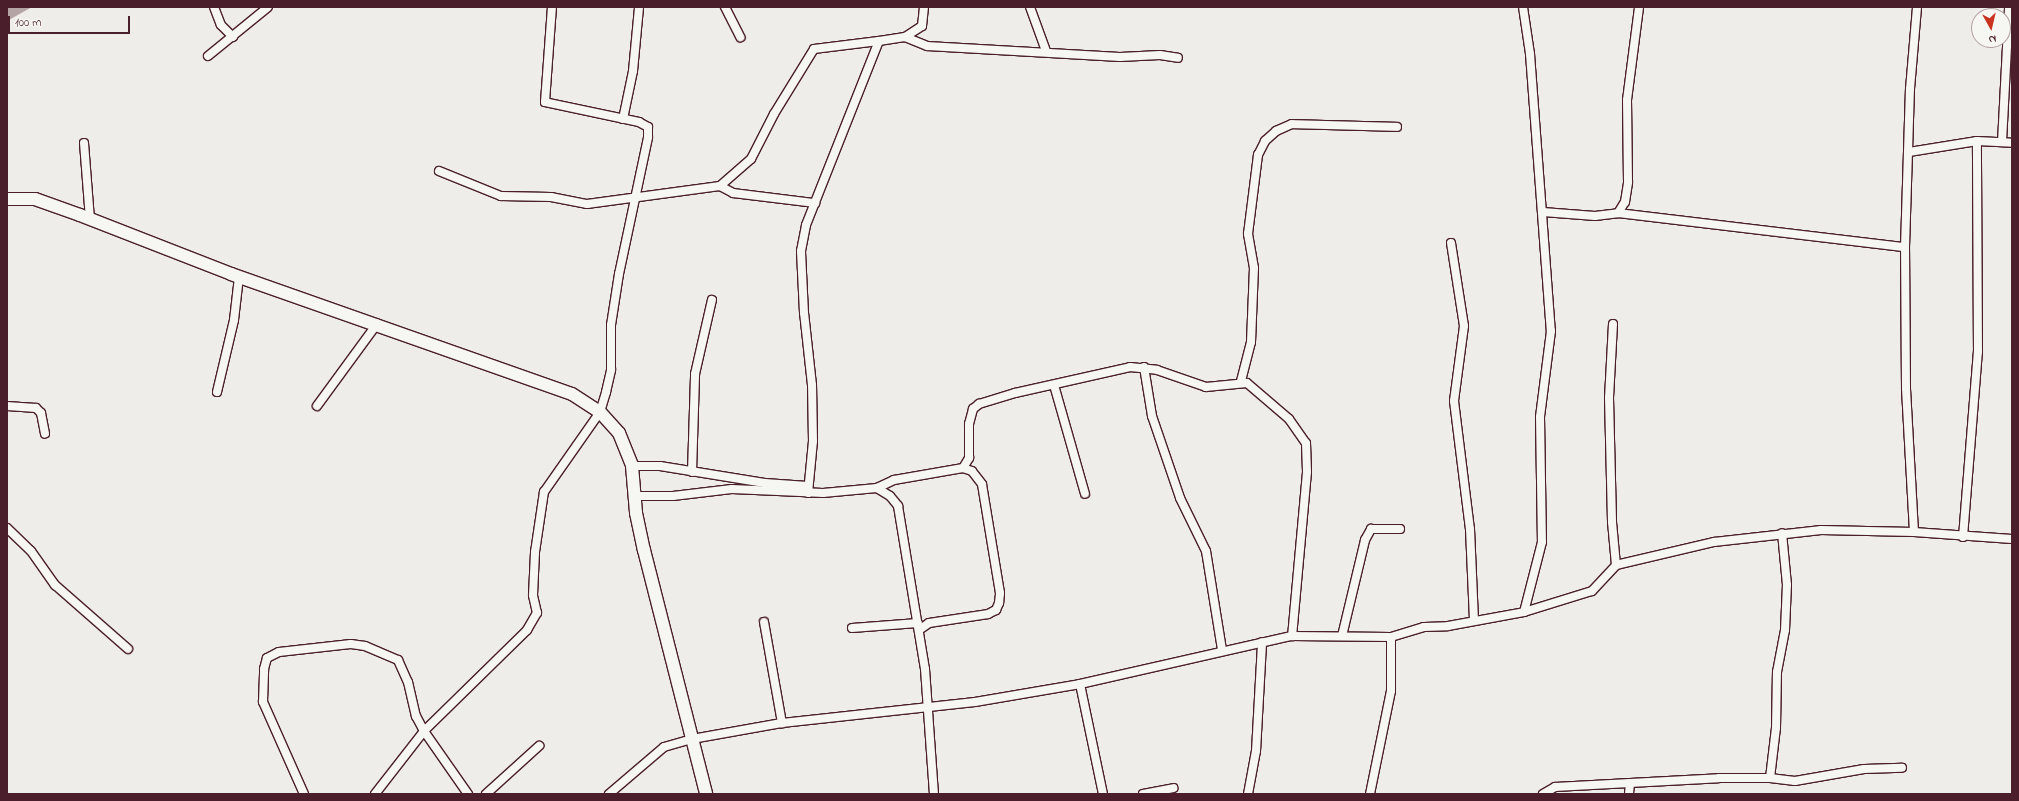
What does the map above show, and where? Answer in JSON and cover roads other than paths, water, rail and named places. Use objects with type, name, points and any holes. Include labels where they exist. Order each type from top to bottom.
[{"type":"street","points":[[214,7],[221,25],[233,37]]},
{"type":"street","points":[[208,56],[268,7]]},
{"type":"street","points":[[374,794],[424,731],[527,630],[537,613],[533,595],[535,552],[544,492],[600,412],[611,370],[611,325],[648,137],[648,127],[639,122],[545,102],[552,7]]},
{"type":"street","points":[[623,119],[633,71],[639,7]]},
{"type":"street","points":[[725,7],[740,37]]},
{"type":"street","points":[[440,171],[501,196],[551,197],[587,204],[636,196],[720,186],[751,159],[774,114],[814,49],[905,37],[922,26],[924,7]]},
{"type":"street","points":[[1030,7],[1046,51]]},
{"type":"street","points":[[1523,7],[1530,54],[1551,331],[1540,417],[1542,542],[1524,612]]},
{"type":"street","points":[[1618,213],[1625,202],[1628,182],[1627,100],[1639,7]]},
{"type":"street","points":[[1914,532],[1906,388],[1905,247],[1917,7]]},
{"type":"street","points":[[2002,142],[2009,7]]},
{"type":"street","points":[[905,37],[927,46],[1046,51],[1120,57],[1160,55],[1178,58]]},
{"type":"street","points":[[808,489],[811,474],[813,441],[812,385],[804,313],[801,252],[806,225],[879,41]]},
{"type":"street","points":[[1241,381],[1252,342],[1254,268],[1248,234],[1258,156],[1264,141],[1276,131],[1292,124],[1397,127]]},
{"type":"street","points":[[1909,152],[1977,141],[2012,143]]},
{"type":"street","points":[[1962,537],[1978,352],[1977,141]]},
{"type":"street","points":[[84,143],[90,219]]},
{"type":"street","points":[[720,186],[732,193],[815,203]]},
{"type":"street","points":[[7,199],[34,199],[90,219],[239,277],[377,324],[572,394],[600,412],[619,434],[632,466],[644,550],[706,794]]},
{"type":"street","points":[[1543,212],[1595,216],[1618,213],[1905,247]]},
{"type":"street","points":[[1451,243],[1464,326],[1454,401],[1470,529],[1474,620]]},
{"type":"street","points":[[217,392],[234,320],[239,277]]},
{"type":"street","points":[[692,472],[695,374],[712,300]]},
{"type":"street","points":[[317,406],[377,324]]},
{"type":"street","points":[[1613,324],[1609,398],[1612,522],[1616,565]]},
{"type":"street","points":[[963,468],[969,458],[971,443],[969,424],[973,409],[979,404],[1015,393],[1130,367],[1144,367],[1206,387],[1241,381],[1247,383],[1289,418],[1306,443],[1307,472],[1292,636]]},
{"type":"street","points":[[1144,367],[1152,416],[1180,498],[1206,551],[1222,650]]},
{"type":"street","points":[[1054,385],[1085,494]]},
{"type":"street","points":[[7,406],[36,408],[40,413],[45,434]]},
{"type":"street","points":[[632,466],[660,466],[808,489]]},
{"type":"street","points":[[636,496],[673,496],[732,489],[877,488],[894,480],[963,468],[972,471],[982,484],[1000,593],[999,603],[996,610],[988,614],[918,626],[852,628]]},
{"type":"street","points":[[877,488],[890,496],[898,506],[926,669],[934,794]]},
{"type":"street","points":[[7,528],[31,551],[56,585],[128,649]]},
{"type":"street","points":[[1342,636],[1365,540],[1371,529],[1400,529]]},
{"type":"street","points":[[609,794],[664,747],[692,739],[782,723],[845,718],[928,705],[975,702],[1080,684],[1222,650],[1292,636],[1391,637],[1424,627],[1448,626],[1524,612],[1592,591],[1616,565],[1714,542],[1782,533],[1821,530],[1914,532],[1962,537],[2012,539]]},
{"type":"street","points":[[1770,778],[1776,728],[1777,672],[1785,630],[1787,585],[1782,533]]},
{"type":"street","points":[[764,622],[782,723]]},
{"type":"street","points":[[1370,794],[1391,692],[1391,637]]},
{"type":"street","points":[[1248,794],[1256,751],[1262,642]]},
{"type":"street","points":[[304,794],[263,702],[264,669],[267,658],[279,652],[351,644],[365,646],[387,654],[398,660],[416,716],[424,731],[468,794]]},
{"type":"street","points":[[1080,684],[1103,794]]},
{"type":"street","points":[[486,794],[539,746]]},
{"type":"street","points":[[1543,794],[1556,787],[1770,778],[1795,780],[1864,769],[1902,768]]},
{"type":"street","points":[[1629,794],[1630,783]]},
{"type":"street","points":[[1142,794],[1173,788]]}]
